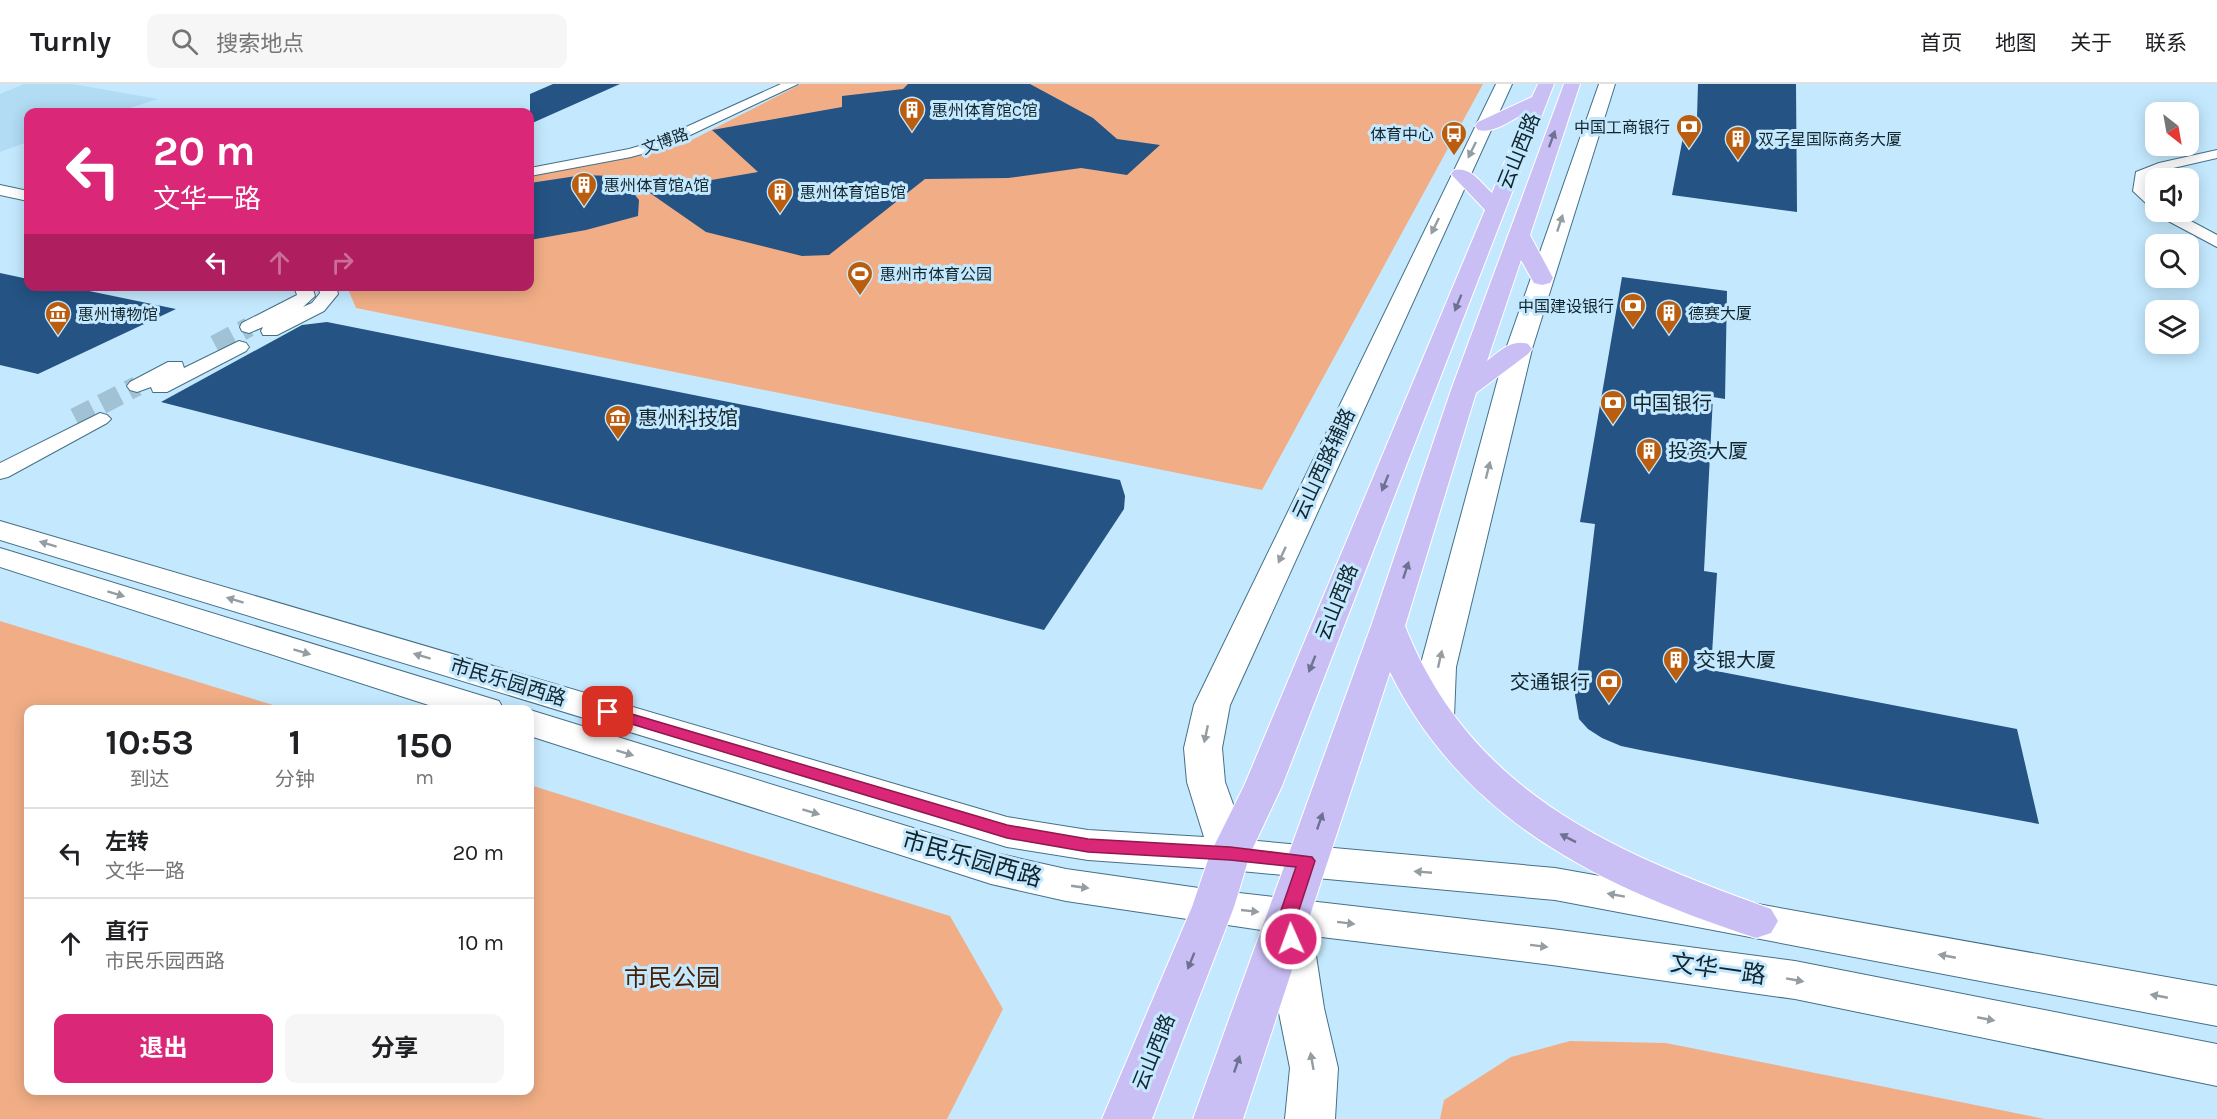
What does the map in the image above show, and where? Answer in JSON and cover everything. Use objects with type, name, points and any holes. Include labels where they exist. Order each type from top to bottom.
[{"type":"main road","name":"云山西路辅路","points":[[1230,854],[1206,782],[1203,748],[1212,705],[1504,84]]},
{"type":"main road","name":"云山西路","points":[[1218,1119],[1388,626],[1464,390],[1572,84]]},
{"type":"main road","points":[[1436,717],[1438,667],[1519,349],[1607,84]]},
{"type":"main road","points":[[1484,126],[1543,92]]},
{"type":"main road","name":"云山西路","points":[[1127,1119],[1213,907],[1230,854],[1263,786],[1543,92]]},
{"type":"main road","points":[[1461,174],[1496,210]]},
{"type":"main road","points":[[1518,233],[1542,279]]},
{"type":"main road","points":[[1464,390],[1519,349]]},
{"type":"main road","name":"市民乐园西路","points":[[0,530],[1007,832],[1088,845],[1230,854]]},
{"type":"main road","name":"市民乐园西路","points":[[0,557],[470,705]]},
{"type":"main road","points":[[1388,626],[1402,661],[1436,717],[1469,757],[1512,799],[1558,833],[1680,894],[1756,921]]},
{"type":"main road","name":"市民乐园西路","points":[[534,724],[991,868],[1066,885],[1213,907]]},
{"type":"main road","points":[[1230,854],[1555,884],[2217,1006]]},
{"type":"main road","name":"文华一路","points":[[1213,907],[1552,947],[1795,980],[2217,1065]]},
{"type":"main road","points":[[1288,916],[1301,1008],[1314,1068],[1310,1119]]},
{"type":"street","name":"文博路","points":[[534,164],[651,139],[707,116],[769,84]]},
{"type":"street","name":"文博路","points":[[534,171],[631,153],[658,145],[792,84]]},
{"type":"street","points":[[2159,168],[2217,154]]},
{"type":"street","points":[[2145,173],[2141,175],[2141,191],[2145,194]]},
{"type":"street","points":[[0,190],[24,195]]},
{"type":"street","points":[[0,205],[24,209]]},
{"type":"street","points":[[2181,222],[2217,242]]},
{"type":"street","points":[[249,327],[296,304],[306,296],[304,291]]},
{"type":"street","points":[[270,331],[318,307],[329,294],[328,291]]},
{"type":"street","points":[[137,386],[215,345]]},
{"type":"street","points":[[160,388],[239,347]]},
{"type":"street","points":[[0,456],[75,418]]},
{"type":"street","points":[[0,472],[100,419]]},
{"type":"shaded area","points":[[24,84],[72,84],[158,99],[130,108],[24,108],[24,143],[0,152],[0,94]]},
{"type":"green space","name":"惠州市体育公园","points":[[801,84],[1483,84],[1262,490],[356,308],[349,291],[534,291],[534,175],[682,145]]},
{"type":"green space","name":"市民公园","points":[[0,621],[273,705],[24,705],[24,1095],[534,1095],[534,786],[950,916],[1003,1009],[947,1119],[0,1119]]},
{"type":"green space","points":[[1570,1041],[1666,1043],[2045,1119],[1440,1119],[1444,1100],[1511,1057]]},
{"type":"building","points":[[553,84],[620,84],[534,122],[534,108],[530,108],[530,94]]},
{"type":"building","points":[[908,84],[1030,84],[1093,118],[1117,139],[1160,145],[1127,175],[1081,168],[1008,178],[925,179],[829,255],[802,256],[706,232],[647,191],[758,172],[712,130],[842,107],[842,96],[903,89]]},
{"type":"building","name":"双子星国际商务大厦","points":[[1698,84],[1796,84],[1797,212],[1672,195],[1687,116],[1697,117]]},
{"type":"building","name":"惠州体育馆A馆","points":[[583,175],[612,176],[627,185],[639,200],[638,216],[586,230],[534,239],[534,182]]},
{"type":"building","name":"惠州博物馆","points":[[0,273],[24,278],[24,291],[89,291],[176,309],[38,374],[0,365]]},
{"type":"building","name":"交银大厦","points":[[1622,277],[1727,291],[1725,399],[1713,397],[1704,571],[1717,573],[1711,670],[2017,729],[2039,824],[1621,746],[1588,729],[1579,719],[1575,695],[1595,524],[1580,522]]},
{"type":"building","name":"惠州科技馆","points":[[327,322],[1120,480],[1125,496],[1124,509],[1044,630],[161,402],[302,325]]},
{"type":"tunnel","points":[[215,345],[249,327]]},
{"type":"tunnel","points":[[75,418],[137,386]]},
{"type":"place","name":"惠州体育馆C馆","points":[[912,133]]},
{"type":"place","name":"中国工商银行","points":[[1689,150]]},
{"type":"place","name":"体育中心","points":[[1454,157]]},
{"type":"place","name":"双子星国际商务大厦","points":[[1738,162]]},
{"type":"place","name":"惠州体育馆A馆","points":[[584,208]]},
{"type":"place","name":"惠州体育馆B馆","points":[[780,215]]},
{"type":"place","name":"惠州市体育公园","points":[[860,297]]},
{"type":"place","name":"中国建设银行","points":[[1633,329]]},
{"type":"place","name":"德赛大厦","points":[[1669,336]]},
{"type":"place","name":"惠州博物馆","points":[[58,337]]},
{"type":"place","name":"中国银行","points":[[1613,426]]},
{"type":"place","name":"惠州科技馆","points":[[618,441]]},
{"type":"place","name":"投资大厦","points":[[1649,474]]},
{"type":"place","name":"交银大厦","points":[[1676,683]]},
{"type":"place","name":"交通银行","points":[[1609,705]]},
{"type":"route","points":[[608,712],[1007,832],[1088,845],[1306,861],[1288,916],[1291,939]]}]
